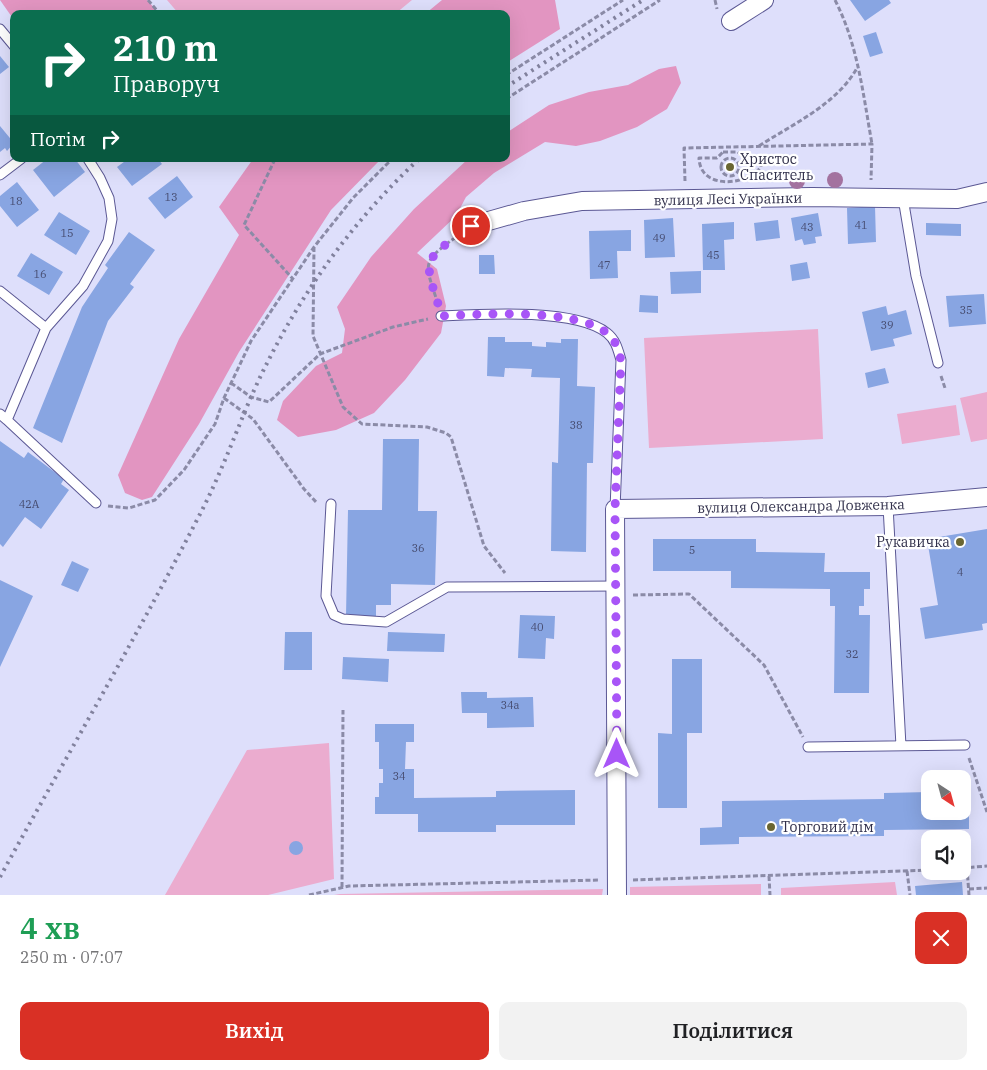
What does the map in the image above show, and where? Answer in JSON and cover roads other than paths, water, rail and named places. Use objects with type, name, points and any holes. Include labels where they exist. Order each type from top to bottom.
[{"type":"street","points":[[731,21],[764,0]]},
{"type":"street","name":"вулиця Лесі Українки","points":[[471,226],[524,211],[582,201],[957,199],[987,192]]},
{"type":"street","name":"вулиця Олександра Довженка","points":[[615,509],[888,506],[987,497]]},
{"type":"street","points":[[615,509],[617,591],[617,887]]},
{"type":"lane","points":[[0,29],[10,41]]},
{"type":"lane","points":[[0,175],[17,162]]},
{"type":"lane","points":[[90,162],[109,198],[112,218],[108,241],[83,286],[46,328],[4,417],[96,503]]},
{"type":"lane","points":[[903,198],[916,276],[938,363]]},
{"type":"lane","points":[[0,291],[46,328]]},
{"type":"lane","points":[[442,316],[507,313],[575,320],[606,332],[615,342],[621,360],[615,509]]},
{"type":"lane","points":[[331,504],[326,596],[334,615],[343,619],[386,622],[447,588],[519,587],[617,591]]},
{"type":"lane","points":[[888,506],[900,746]]},
{"type":"lane","points":[[808,747],[965,745]]},
{"type":"railway","points":[[510,84],[643,0]]},
{"type":"railway","points":[[0,877],[126,652],[199,516],[220,472],[251,397],[284,331],[323,269],[345,240],[368,212],[416,162]]},
{"type":"place","name":"Христос Спаситель","points":[[730,167]]},
{"type":"place","name":"Рукавичка","points":[[960,542]]},
{"type":"place","name":"Торговий дім","points":[[771,827]]}]
